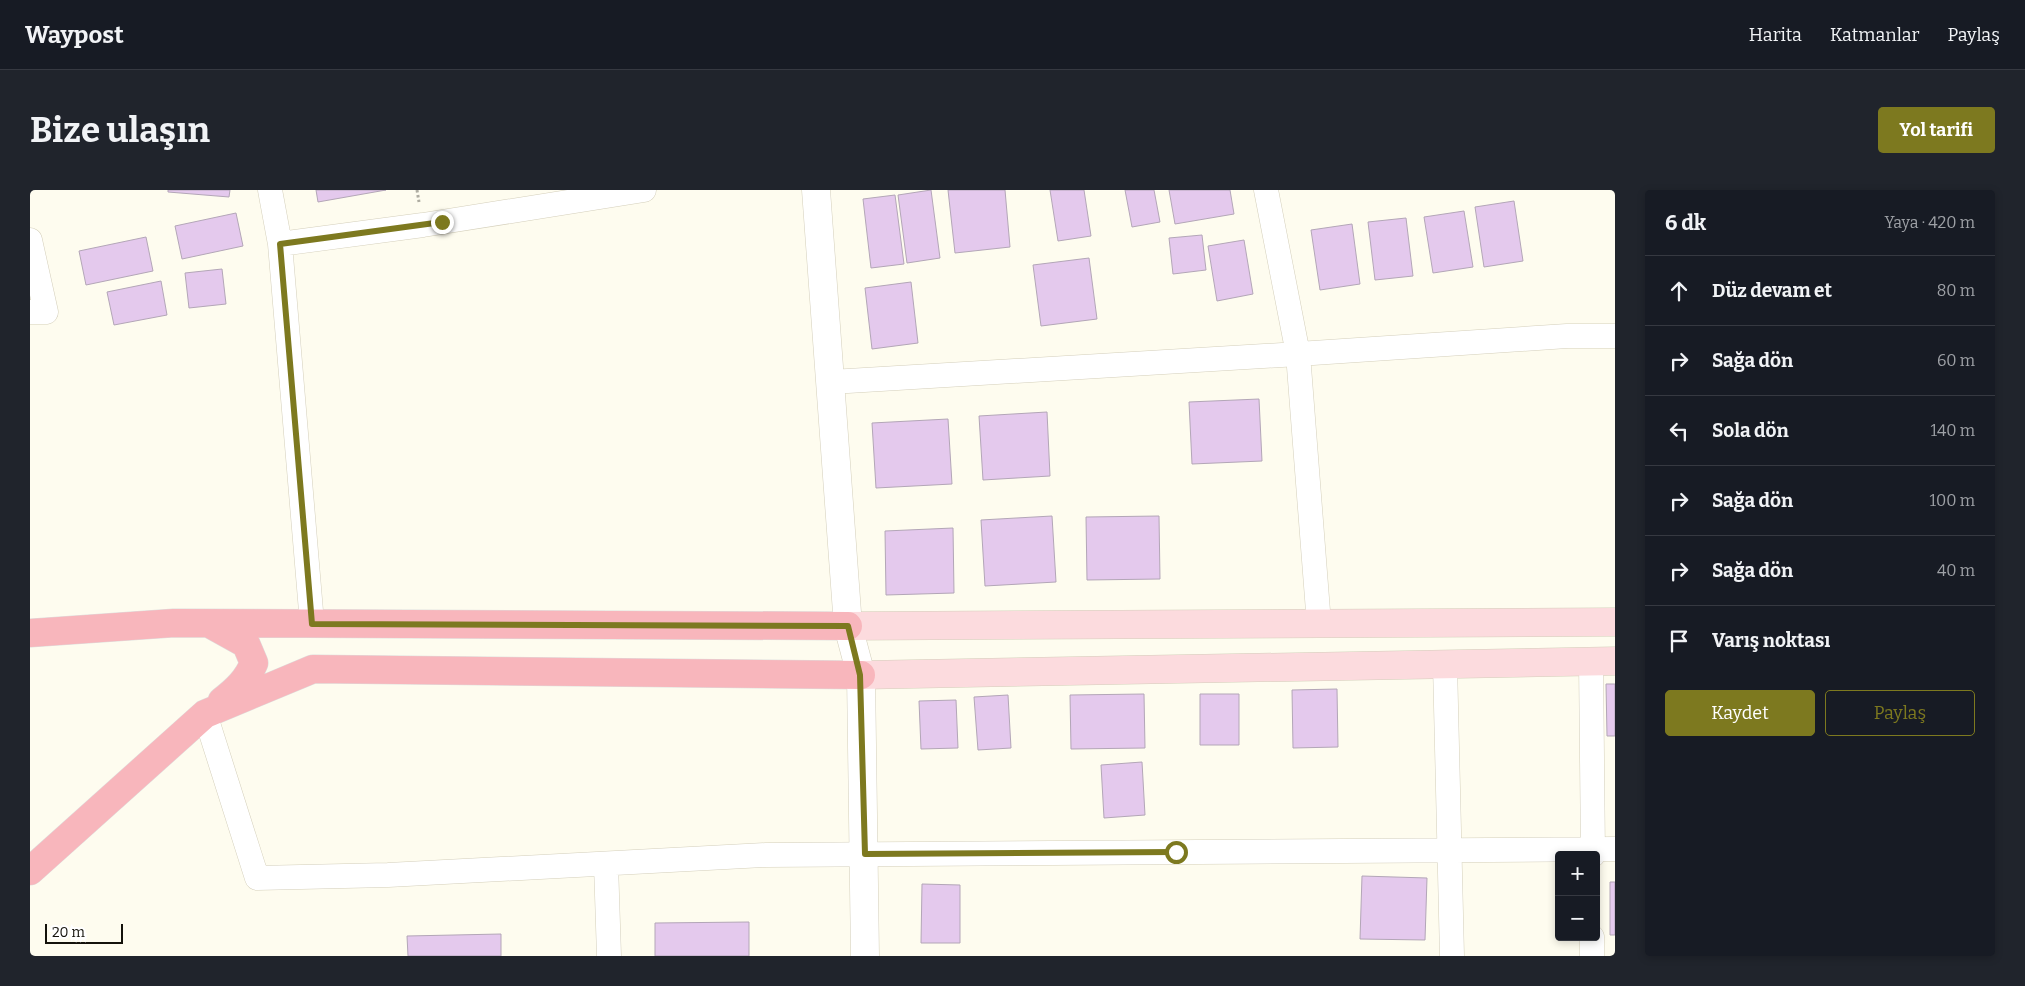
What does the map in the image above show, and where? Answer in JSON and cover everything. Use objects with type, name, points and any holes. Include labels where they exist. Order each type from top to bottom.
[{"type":"main road","points":[[30,633],[208,623],[848,626],[1615,622]]},
{"type":"main road","points":[[30,871],[205,714],[239,687],[250,674],[254,663],[246,644],[208,623]]},
{"type":"main road","points":[[205,714],[313,669],[860,675],[1603,661]]},
{"type":"street","points":[[270,190],[280,244],[312,624]]},
{"type":"street","points":[[280,244],[423,225],[644,190]]},
{"type":"street","points":[[816,190],[848,626],[860,675],[866,956]]},
{"type":"street","points":[[1266,190],[1298,354],[1319,624]]},
{"type":"street","points":[[30,240],[46,312],[30,312]]},
{"type":"street","points":[[831,382],[1567,336],[1615,336]]},
{"type":"street","points":[[205,714],[257,878],[388,875],[766,855],[1450,850],[1600,851],[1603,661]]},
{"type":"street","points":[[1445,664],[1452,956]]},
{"type":"street","points":[[606,864],[609,956]]},
{"type":"street","points":[[1592,941],[1592,956]]},
{"type":"building","points":[[168,190],[230,190],[229,197],[168,192]]},
{"type":"building","points":[[316,190],[386,190],[318,202]]},
{"type":"building","points":[[931,190],[940,258],[907,263],[898,195]]},
{"type":"building","points":[[948,190],[1005,190],[1010,247],[955,253]]},
{"type":"building","points":[[1050,190],[1084,190],[1091,236],[1058,241]]},
{"type":"building","points":[[1125,190],[1154,190],[1160,222],[1132,227]]},
{"type":"building","points":[[1169,190],[1230,190],[1234,214],[1175,224]]},
{"type":"building","points":[[895,195],[904,264],[871,268],[863,199]]},
{"type":"building","points":[[1514,201],[1523,261],[1484,267],[1475,207]]},
{"type":"building","points":[[1464,211],[1473,267],[1433,273],[1424,217]]},
{"type":"building","points":[[236,213],[243,246],[182,259],[175,226]]},
{"type":"building","points":[[1406,218],[1413,276],[1375,280],[1368,222]]},
{"type":"building","points":[[1352,224],[1360,284],[1320,290],[1311,230]]},
{"type":"building","points":[[1202,235],[1206,270],[1173,274],[1169,238]]},
{"type":"building","points":[[146,237],[153,271],[86,285],[79,251]]},
{"type":"building","points":[[1244,240],[1253,294],[1217,301],[1208,246]]},
{"type":"building","points":[[1089,258],[1097,319],[1041,326],[1033,265]]},
{"type":"building","points":[[222,269],[226,304],[189,308],[185,273]]},
{"type":"building","points":[[161,281],[167,315],[114,325],[107,292]]},
{"type":"building","points":[[911,282],[918,343],[872,349],[865,288]]},
{"type":"building","points":[[1259,399],[1262,461],[1192,464],[1189,402]]},
{"type":"building","points":[[1047,412],[1050,476],[983,480],[979,416]]},
{"type":"building","points":[[948,419],[952,484],[876,488],[872,423]]},
{"type":"building","points":[[1052,516],[1056,582],[985,586],[981,520]]},
{"type":"building","points":[[1159,516],[1160,579],[1087,580],[1086,517]]},
{"type":"building","points":[[953,528],[954,593],[886,595],[885,531]]},
{"type":"building","points":[[1606,684],[1615,684],[1615,736],[1607,736]]},
{"type":"building","points":[[1337,689],[1338,747],[1293,748],[1292,690]]},
{"type":"building","points":[[1144,694],[1145,748],[1071,749],[1070,695]]},
{"type":"building","points":[[1200,694],[1239,694],[1239,745],[1200,745]]},
{"type":"building","points":[[1008,695],[1011,748],[978,750],[974,697]]},
{"type":"building","points":[[956,700],[958,748],[921,749],[919,701]]},
{"type":"building","points":[[1142,762],[1145,815],[1104,818],[1101,765]]},
{"type":"building","points":[[1362,876],[1427,878],[1425,940],[1360,939]]},
{"type":"building","points":[[1610,882],[1615,882],[1615,935],[1610,935]]},
{"type":"building","points":[[922,884],[960,885],[960,943],[921,943]]},
{"type":"building","points":[[749,922],[749,956],[655,956],[655,923]]},
{"type":"building","points":[[501,934],[501,956],[408,956],[407,936]]},
{"type":"route","points":[[442,222],[280,244],[312,624],[848,626],[860,675],[865,854],[1176,852]]}]
